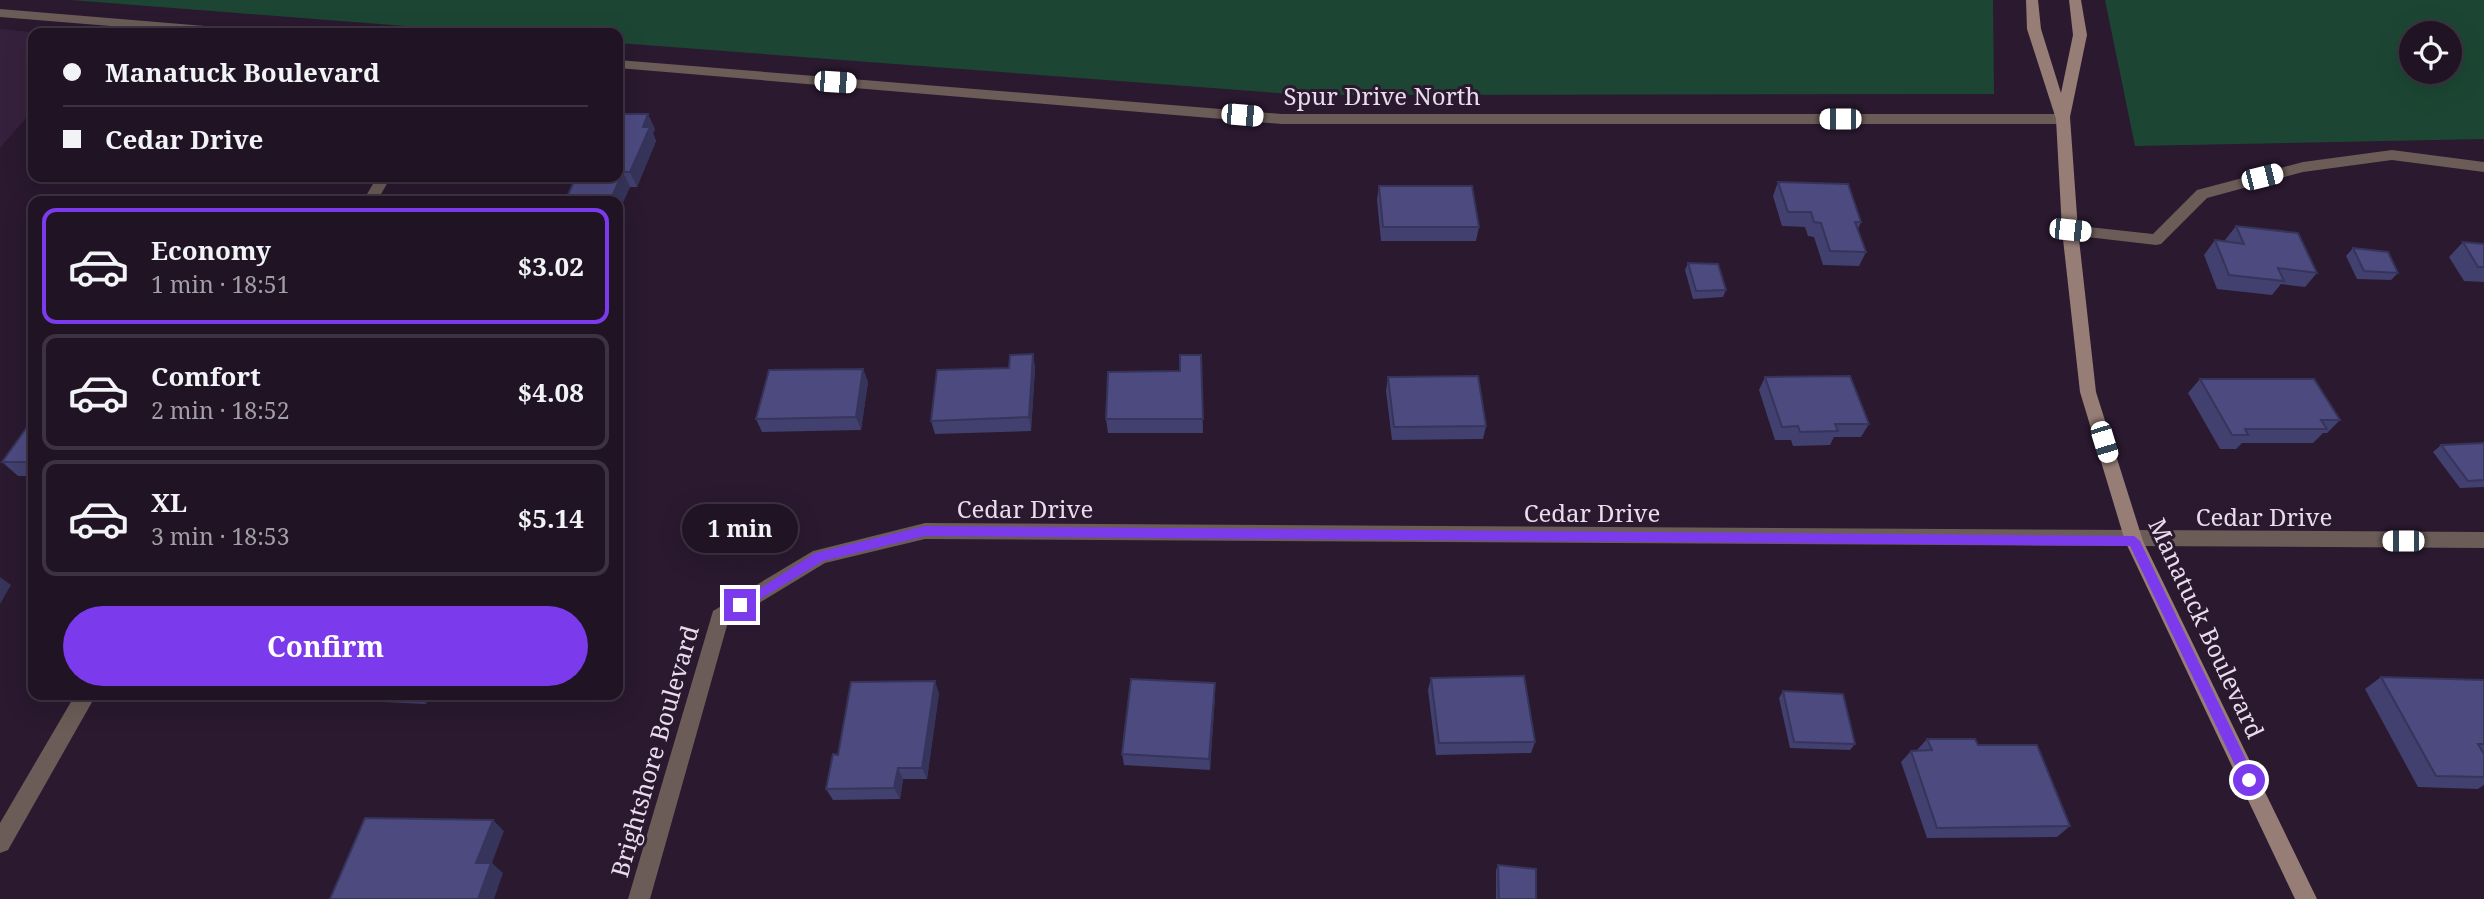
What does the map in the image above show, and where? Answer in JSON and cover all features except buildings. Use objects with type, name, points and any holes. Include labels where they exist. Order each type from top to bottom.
[{"type":"street","name":"Manatuck Boulevard","points":[[2032,0],[2034,29],[2063,118],[2070,230],[2088,392],[2134,541],[2306,899]]},
{"type":"street","name":"Manatuck Boulevard","points":[[2063,118],[2080,35],[2076,0]]},
{"type":"street","points":[[0,13],[181,28]]},
{"type":"street","name":"Spur Drive North","points":[[623,64],[1282,119],[2063,118]]},
{"type":"street","points":[[2070,230],[2156,240],[2202,194],[2303,167],[2392,155],[2484,167]]},
{"type":"street","name":"Cedar Drive","points":[[720,618],[820,556],[925,531],[2134,541],[2484,540]]},
{"type":"street","name":"Brightshore Boulevard","points":[[639,899],[720,618]]},
{"type":"street","points":[[0,843],[83,700]]},
{"type":"shaded area","points":[[0,29],[28,32],[28,116],[0,148]]},
{"type":"green space","points":[[71,0],[1993,0],[1994,94],[1304,95],[623,43],[623,28],[431,28]]},
{"type":"green space","points":[[2105,0],[2484,0],[2484,139],[2135,146]]},
{"type":"route","points":[[740,605],[820,556],[925,531],[2134,541],[2249,780]]}]
